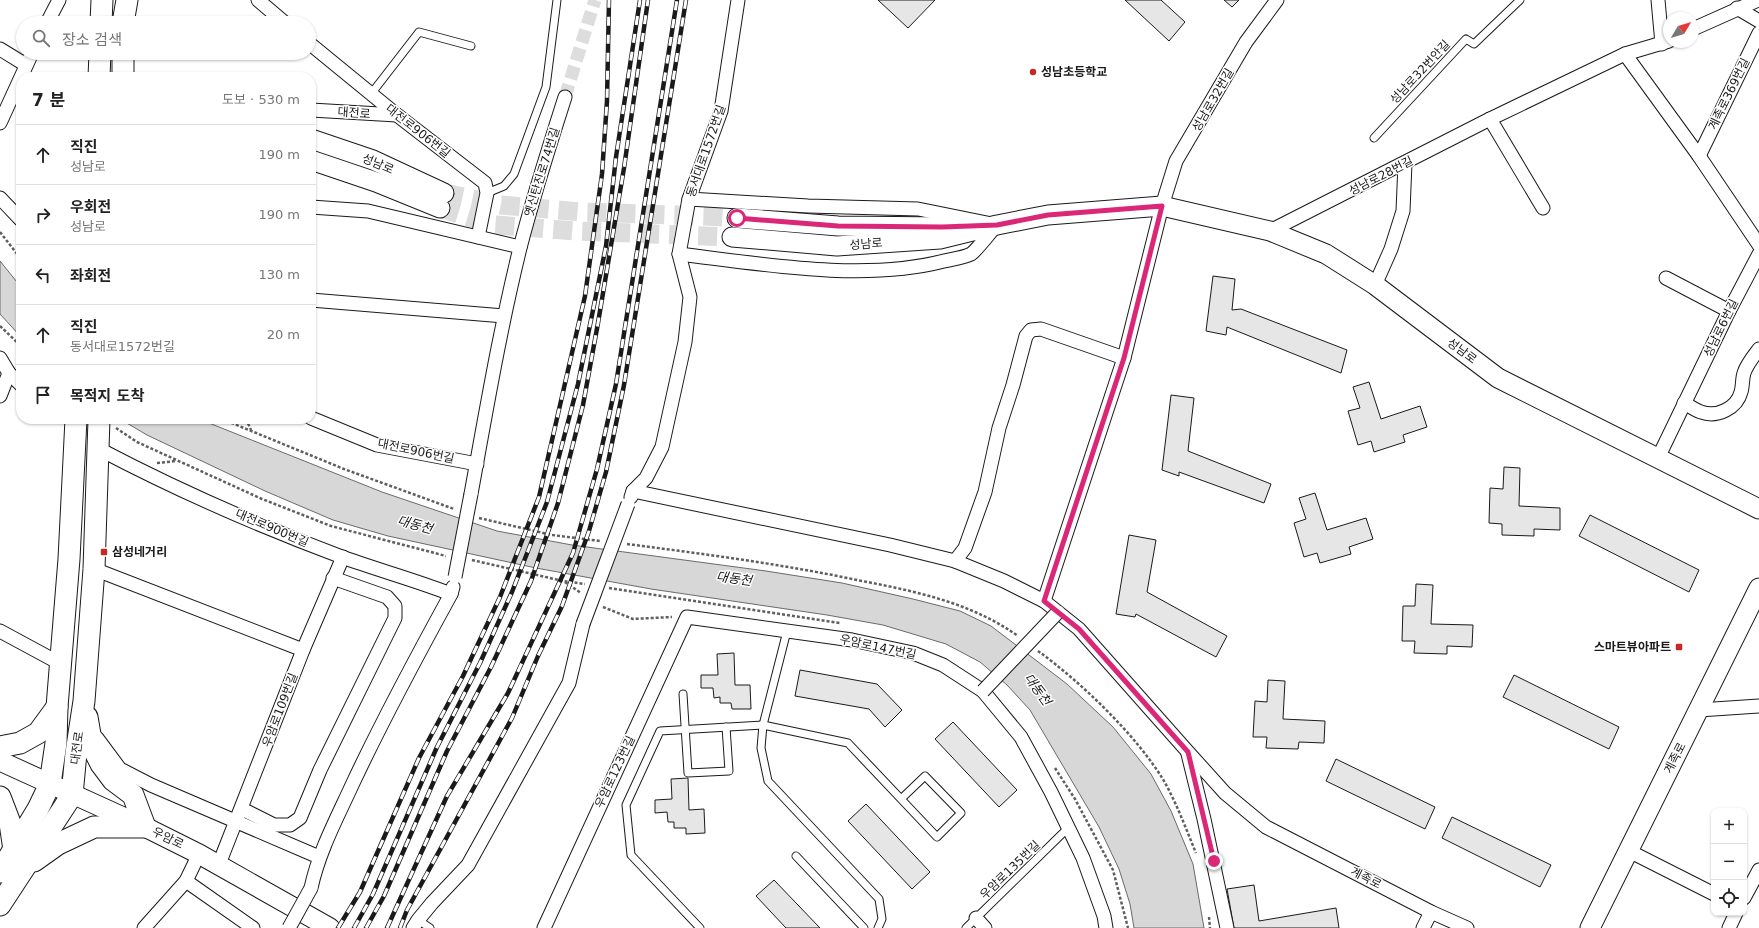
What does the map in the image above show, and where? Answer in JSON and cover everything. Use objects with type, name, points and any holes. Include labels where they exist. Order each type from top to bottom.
[{"type":"main road","points":[[101,16],[102,0]]},
{"type":"main road","points":[[99,72],[100,60]]},
{"type":"main road","points":[[123,60],[123,72]]},
{"type":"main road","name":"성남로","points":[[316,141],[372,160],[442,200],[376,182],[316,162]]},
{"type":"main road","name":"성남로","points":[[732,237],[837,246],[940,239],[997,225],[1048,215],[1162,206],[1270,231],[1326,254],[1375,285],[1498,378],[1759,509]]},
{"type":"main road","name":"성남로","points":[[737,218],[838,226],[942,227],[997,225]]},
{"type":"main road","name":"대전로","points":[[0,905],[20,859],[38,809],[50,784],[56,743],[57,707],[69,559],[72,424]]},
{"type":"main road","name":"대전로","points":[[0,872],[20,859],[72,795],[76,753],[84,701],[103,431]]},
{"type":"main road","name":"계족로","points":[[1590,928],[1759,588]]},
{"type":"main road","points":[[0,797],[10,823],[20,859],[58,844],[94,827],[145,827],[134,796],[113,780],[101,764],[92,746],[84,701]]},
{"type":"main road","points":[[0,747],[20,743],[38,733],[57,707]]},
{"type":"main road","name":"우암로","points":[[0,761],[145,827],[219,864],[330,928]]},
{"type":"street","points":[[51,16],[59,0]]},
{"type":"street","points":[[258,0],[277,16]]},
{"type":"street","name":"동서대로1572번길","points":[[679,254],[689,199],[721,111],[738,0]]},
{"type":"street","name":"성남로32번길","points":[[1162,206],[1176,161],[1246,42],[1277,0]]},
{"type":"street","points":[[1658,0],[1663,26]]},
{"type":"street","points":[[1699,26],[1758,0]]},
{"type":"street","points":[[1737,8],[1759,21]]},
{"type":"street","name":"계족로369번길","points":[[1699,156],[1759,33]]},
{"type":"street","name":"성남로28번길","points":[[1270,231],[1405,164],[1490,119],[1625,54],[1663,43]]},
{"type":"street","name":"대전로906번길","points":[[316,48],[397,116],[484,183],[487,193]]},
{"type":"street","points":[[0,49],[16,59]]},
{"type":"street","points":[[1625,54],[1699,156],[1759,245]]},
{"type":"street","points":[[18,60],[26,65]]},
{"type":"street","points":[[23,72],[28,60]]},
{"type":"street","points":[[0,122],[16,87]]},
{"type":"street","name":"옛신탄진로74번길","points":[[520,247],[543,163],[565,97]]},
{"type":"street","name":"대전로","points":[[316,110],[397,116]]},
{"type":"street","points":[[1490,119],[1543,208]]},
{"type":"street","points":[[1375,285],[1391,249],[1403,211],[1405,164]]},
{"type":"street","points":[[478,237],[487,193]]},
{"type":"street","points":[[0,198],[16,215]]},
{"type":"street","points":[[689,199],[808,206],[918,210],[997,225]]},
{"type":"street","points":[[1044,601],[1124,358],[1162,206]]},
{"type":"street","points":[[289,928],[311,888],[319,857],[375,736],[451,594],[504,316],[520,247],[368,211],[316,207]]},
{"type":"street","points":[[415,924],[468,865],[569,683],[583,624],[633,491],[646,478],[662,447],[686,342],[690,297],[679,254],[837,270],[882,271],[922,267],[971,254],[997,225]]},
{"type":"street","name":"성남로6번길","points":[[1658,458],[1729,311],[1759,254]]},
{"type":"street","points":[[1666,278],[1729,311]]},
{"type":"street","points":[[316,300],[504,316]]},
{"type":"street","points":[[955,561],[965,548],[985,492],[999,428],[1014,385],[1026,336],[1031,330],[1041,329],[1124,358]]},
{"type":"street","points":[[1684,403],[1702,412],[1713,413],[1726,410],[1731,407],[1736,403],[1741,392],[1743,375],[1748,364],[1759,349]]},
{"type":"street","points":[[0,358],[9,373],[16,380]]},
{"type":"street","points":[[0,396],[9,373]]},
{"type":"street","name":"대전로906번길","points":[[316,420],[377,444],[477,464]]},
{"type":"street","name":"대전로900번길","points":[[103,431],[137,469],[261,525],[343,557],[451,594]]},
{"type":"street","name":"계족로","points":[[633,491],[890,545],[955,561],[1004,581],[1044,601],[1079,629],[1225,793],[1266,827],[1431,912],[1467,928]]},
{"type":"street","name":"우암로109번길","points":[[219,864],[242,809],[302,650],[343,557]]},
{"type":"street","points":[[94,569],[302,650]]},
{"type":"street","points":[[242,809],[274,825],[290,825],[300,818],[320,770],[395,618],[395,606],[387,597],[333,578]]},
{"type":"street","points":[[983,691],[1058,612]]},
{"type":"street","name":"우암로147번길","points":[[687,617],[852,640],[913,653],[943,665],[983,691],[1021,737],[1051,792],[1083,858],[1104,916],[1106,928]]},
{"type":"street","name":"우암로123번길","points":[[544,928],[687,617]]},
{"type":"street","points":[[0,631],[61,664]]},
{"type":"street","points":[[1699,710],[1759,706]]},
{"type":"street","points":[[88,726],[120,769],[151,785],[319,857]]},
{"type":"street","points":[[1188,752],[1227,928]]},
{"type":"street","points":[[1629,851],[1711,892]]},
{"type":"street","points":[[144,928],[186,881],[199,854]]},
{"type":"street","points":[[1747,892],[1759,870]]},
{"type":"street","points":[[186,881],[253,928]]},
{"type":"street","points":[[1423,928],[1431,912]]},
{"type":"street","points":[[1729,928],[1735,916]]},
{"type":"lane","points":[[487,193],[504,186],[514,174],[517,167],[546,87],[557,0]]},
{"type":"lane","name":"성남로32번안길","points":[[1374,138],[1466,39],[1474,44],[1520,0]]},
{"type":"lane","points":[[372,94],[419,32],[472,46]]},
{"type":"lane","points":[[787,631],[763,725],[761,748],[768,781],[879,899],[882,919],[878,928]]},
{"type":"lane","points":[[683,694],[688,773],[729,771],[726,727]]},
{"type":"lane","points":[[700,928],[631,855],[626,805],[660,731],[763,725],[848,743],[901,799],[938,837],[961,813],[924,776],[901,799]]},
{"type":"lane","name":"우암로135번길","points":[[966,928],[981,923],[1068,828]]},
{"type":"lane","points":[[796,856],[864,928]]},
{"type":"lane","points":[[415,924],[430,928]]},
{"type":"path","points":[[0,232],[16,252]]},
{"type":"path","points":[[0,326],[16,341]]},
{"type":"path","points":[[234,424],[372,480],[458,511]]},
{"type":"path","points":[[248,424],[251,431]]},
{"type":"path","points":[[103,431],[137,442],[262,499],[331,526],[452,557]]},
{"type":"path","points":[[473,516],[552,535],[604,541]]},
{"type":"path","points":[[626,544],[756,561],[894,587],[943,600],[976,611],[1022,640]]},
{"type":"path","points":[[466,559],[563,581],[593,586]]},
{"type":"path","points":[[563,581],[586,597]]},
{"type":"path","points":[[608,588],[844,624]]},
{"type":"path","points":[[598,605],[633,619],[687,617]]},
{"type":"path","points":[[1035,648],[1080,686],[1115,720],[1145,753],[1164,782],[1178,809],[1198,857]]},
{"type":"path","points":[[1054,766],[1075,799],[1113,870],[1128,928]]},
{"type":"path","points":[[1209,912],[1210,928]]},
{"type":"water","points":[[0,261],[16,281],[16,332],[0,314]]},
{"type":"water","name":"대동천","points":[[128,424],[212,424],[382,492],[497,531],[572,545],[766,571],[842,583],[960,611],[991,626],[1067,684],[1113,727],[1151,774],[1171,811],[1193,864],[1204,928],[1134,928],[1130,904],[1119,869],[1099,827],[1030,710],[1007,685],[980,662],[946,644],[883,625],[827,615],[651,589],[536,568],[388,536],[333,520],[265,491],[147,435]]},
{"type":"building","points":[[878,0],[935,0],[908,28]]},
{"type":"building","points":[[1125,0],[1161,0],[1185,22],[1169,41]]},
{"type":"building","points":[[1224,0],[1239,0],[1232,7]]},
{"type":"building","points":[[1213,276],[1235,279],[1232,310],[1241,309],[1347,350],[1341,373],[1227,327],[1226,335],[1206,331]]},
{"type":"building","points":[[1369,382],[1381,419],[1420,406],[1427,427],[1403,435],[1405,442],[1374,452],[1371,441],[1358,445],[1348,411],[1360,408],[1353,387]]},
{"type":"building","points":[[1171,395],[1194,398],[1188,451],[1271,484],[1264,503],[1179,472],[1179,476],[1162,470]]},
{"type":"building","points":[[1504,467],[1520,468],[1519,506],[1560,508],[1560,530],[1534,529],[1534,536],[1502,535],[1502,524],[1489,523],[1490,488],[1503,489]]},
{"type":"building","points":[[1315,493],[1327,530],[1366,518],[1373,539],[1349,547],[1351,554],[1320,563],[1317,553],[1304,557],[1294,523],[1306,519],[1299,498]]},
{"type":"building","points":[[1590,515],[1699,570],[1689,592],[1579,536]]},
{"type":"building","points":[[1129,535],[1156,540],[1147,592],[1227,636],[1216,657],[1136,614],[1135,617],[1116,614]]},
{"type":"building","points":[[1416,584],[1433,585],[1431,624],[1473,625],[1472,647],[1447,646],[1447,654],[1414,653],[1415,641],[1402,641],[1403,606],[1415,606]]},
{"type":"building","points":[[734,653],[735,685],[750,685],[751,709],[732,709],[731,703],[720,703],[720,697],[714,698],[713,688],[701,688],[701,675],[718,675],[717,654]]},
{"type":"building","points":[[800,670],[877,684],[902,710],[885,727],[869,709],[795,696]]},
{"type":"building","points":[[1514,675],[1619,727],[1609,749],[1503,697]]},
{"type":"building","points":[[1268,680],[1285,681],[1283,719],[1325,721],[1324,743],[1299,742],[1298,749],[1266,748],[1267,737],[1253,737],[1255,701],[1267,702]]},
{"type":"building","points":[[953,722],[1017,790],[999,807],[935,739]]},
{"type":"building","points":[[1336,759],[1435,807],[1425,829],[1326,781]]},
{"type":"building","points":[[688,778],[689,810],[704,809],[705,833],[686,834],[686,828],[674,828],[674,822],[668,822],[667,812],[655,813],[655,800],[672,799],[671,779]]},
{"type":"building","points":[[866,804],[930,872],[912,889],[848,821]]},
{"type":"building","points":[[1452,817],[1551,865],[1540,887],[1442,838]]},
{"type":"building","points":[[774,880],[820,928],[786,928],[756,896]]},
{"type":"building","points":[[1254,885],[1259,921],[1336,908],[1339,928],[1234,928],[1227,889]]},
{"type":"tunnel","points":[[565,97],[595,0]]},
{"type":"tunnel","points":[[444,193],[501,205],[582,212],[737,218]]},
{"type":"tunnel","points":[[440,208],[495,225],[577,231],[732,237]]},
{"type":"railway","points":[[338,928],[360,892],[419,758],[463,676],[500,597],[539,497],[585,296],[602,174],[607,101],[609,0]]},
{"type":"railway","points":[[354,928],[373,894],[437,747],[480,663],[512,592],[547,502],[578,384],[606,246],[616,157],[640,0]]},
{"type":"railway","points":[[366,928],[384,896],[447,751],[491,667],[531,581],[558,503],[583,405],[598,323],[624,168],[648,0]]},
{"type":"railway","points":[[387,928],[447,796],[508,693],[573,553],[597,469],[616,384],[677,0]]},
{"type":"railway","points":[[400,928],[407,910],[512,718],[538,656],[562,606],[589,531],[606,472],[624,385],[686,0]]},
{"type":"place","name":"성남초등학교","points":[[1033,72]]},
{"type":"place","name":"삼성네거리","points":[[104,552]]},
{"type":"place","name":"스마트뷰아파트","points":[[1679,647]]},
{"type":"route","points":[[737,218],[838,226],[942,227],[997,225],[1048,215],[1162,206],[1124,358],[1044,601],[1079,629],[1188,752],[1214,861]]}]
